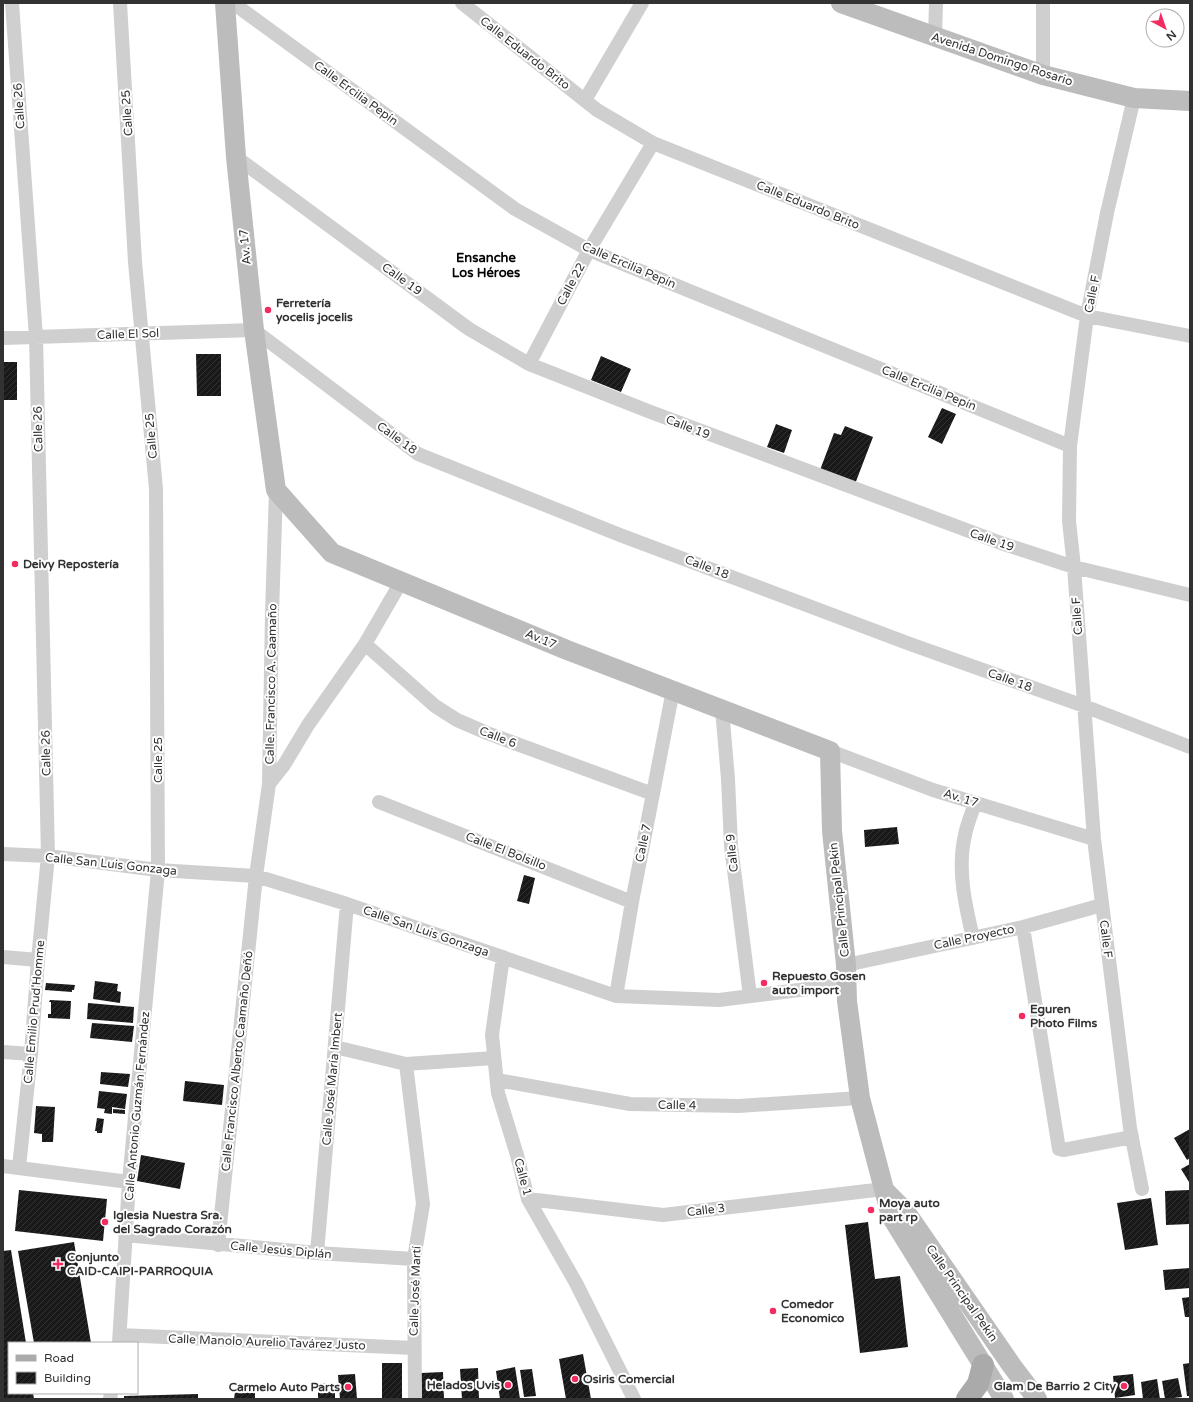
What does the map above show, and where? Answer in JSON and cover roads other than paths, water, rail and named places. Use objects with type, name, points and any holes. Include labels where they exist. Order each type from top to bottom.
[{"type":"main road","name":"Av. 17","points":[[225,3],[236,157],[254,330],[276,490]]},
{"type":"main road","name":"Avenida Domingo Rosario","points":[[841,3],[1043,75],[1134,98],[1190,101]]},
{"type":"main road","name":"Av.17","points":[[276,490],[332,552],[400,582],[567,650],[830,751]]},
{"type":"main road","name":"Calle Principal Pekín","points":[[830,751],[832,831],[847,975],[847,1001],[860,1098],[884,1189],[892,1216],[1004,1399]]},
{"type":"main road","name":"Calle Principal Pekín","points":[[884,1189],[905,1211],[1012,1366],[1037,1399]]},
{"type":"main road","points":[[966,1399],[978,1384],[983,1366]]},
{"type":"street","name":"Calle 26","points":[[12,3],[36,337],[48,856]]},
{"type":"street","name":"Calle 25","points":[[120,3],[135,262],[156,488],[158,870]]},
{"type":"street","name":"Calle Ercilia Pepín","points":[[233,3],[515,209],[589,250],[1070,446]]},
{"type":"street","name":"Calle Eduardo Brito","points":[[462,3],[597,110],[653,143],[1087,316],[1190,336]]},
{"type":"street","points":[[585,100],[642,3]]},
{"type":"street","points":[[935,37],[936,3]]},
{"type":"street","points":[[1043,75],[1044,3]]},
{"type":"street","name":"Calle F","points":[[1134,98],[1107,214],[1087,316],[1070,446],[1069,521],[1074,567],[1094,839],[1132,1137],[1142,1189]]},
{"type":"street","name":"Calle 22","points":[[529,364],[589,250],[653,143]]},
{"type":"street","name":"Calle 19","points":[[236,157],[469,330],[529,364],[648,411],[1000,543],[1074,567],[1190,595]]},
{"type":"street","name":"Calle El Sol","points":[[3,338],[254,330]]},
{"type":"street","name":"Calle 18","points":[[254,330],[418,454],[620,535],[910,644],[1084,706],[1190,747]]},
{"type":"street","name":"Calle. Francisco A. Caamaño","points":[[256,876],[270,784],[272,614],[276,490]]},
{"type":"street","points":[[270,784],[284,765],[308,725],[365,644],[400,582]]},
{"type":"street","name":"Calle 6","points":[[365,644],[435,706],[456,720],[487,733],[653,794]]},
{"type":"street","name":"Calle 7","points":[[616,996],[632,902],[673,690]]},
{"type":"street","name":"Calle 9","points":[[722,710],[728,779],[731,846],[750,996]]},
{"type":"street","name":"Av. 17","points":[[830,751],[933,790],[1094,839]]},
{"type":"street","name":"Calle El Bolsillo","points":[[379,802],[632,902]]},
{"type":"street","points":[[973,938],[966,911],[963,888],[962,856],[965,834],[975,803]]},
{"type":"street","name":"Calle San Luis Gonzaga","points":[[3,854],[48,856],[158,870],[256,876],[347,904],[616,996],[719,1000],[750,996],[847,975]]},
{"type":"street","name":"Calle Emilio Prud'Homme","points":[[19,1167],[31,1054],[48,856]]},
{"type":"street","name":"Calle Antonio Guzmán Fernández","points":[[120,1339],[129,1182],[158,870]]},
{"type":"street","name":"Calle Francisco Alberto Caamaño Deñó","points":[[218,1245],[256,876]]},
{"type":"street","name":"Calle José María Imbert","points":[[317,1254],[347,904]]},
{"type":"street","name":"Calle Proyecto","points":[[847,975],[973,938],[1023,927],[1102,905]]},
{"type":"street","points":[[1023,927],[1059,1148],[1063,1150],[1132,1137]]},
{"type":"street","points":[[3,957],[38,960]]},
{"type":"street","name":"Calle 1","points":[[503,957],[492,1035],[494,1058],[498,1093],[517,1155],[528,1199],[576,1283],[634,1399]]},
{"type":"street","points":[[335,1047],[406,1064],[494,1058]]},
{"type":"street","points":[[3,1052],[31,1054]]},
{"type":"street","name":"Calle José Martí","points":[[406,1064],[423,1204],[414,1259],[415,1399]]},
{"type":"street","name":"Calle 4","points":[[497,1080],[630,1104],[739,1106],[860,1098]]},
{"type":"street","points":[[3,1166],[129,1182]]},
{"type":"street","name":"Calle 3","points":[[528,1199],[663,1215],[884,1189]]},
{"type":"street","name":"Calle Jesús Diplán","points":[[126,1236],[317,1254],[414,1259]]},
{"type":"street","name":"Calle Manolo Aurelio Tavárez Justo","points":[[120,1339],[414,1348]]},
{"type":"place","name":"Ferretería yocelis jocelis","points":[[268,310]]},
{"type":"place","name":"Deivy Repostería","points":[[15,564]]},
{"type":"place","name":"Repuesto Gosen auto import","points":[[764,983]]},
{"type":"place","name":"Eguren Photo Films","points":[[1022,1016]]},
{"type":"place","name":"Moya auto part rp","points":[[871,1210]]},
{"type":"place","name":"Iglesia Nuestra Sra. del Sagrado Corazón","points":[[105,1222]]},
{"type":"place","name":"Conjunto CAID-CAIPI-PARROQUIA","points":[[58,1264]]},
{"type":"place","name":"Comedor Economico","points":[[773,1311]]},
{"type":"place","name":"Osiris Comercial","points":[[575,1379]]},
{"type":"place","name":"Helados Uvis","points":[[508,1385]]},
{"type":"place","name":"Glam De Barrio 2 City","points":[[1124,1386]]},
{"type":"place","name":"Carmelo Auto Parts","points":[[348,1387]]},
{"type":"district","name":"Ensanche Los Héroes","points":[[486,266]]}]
